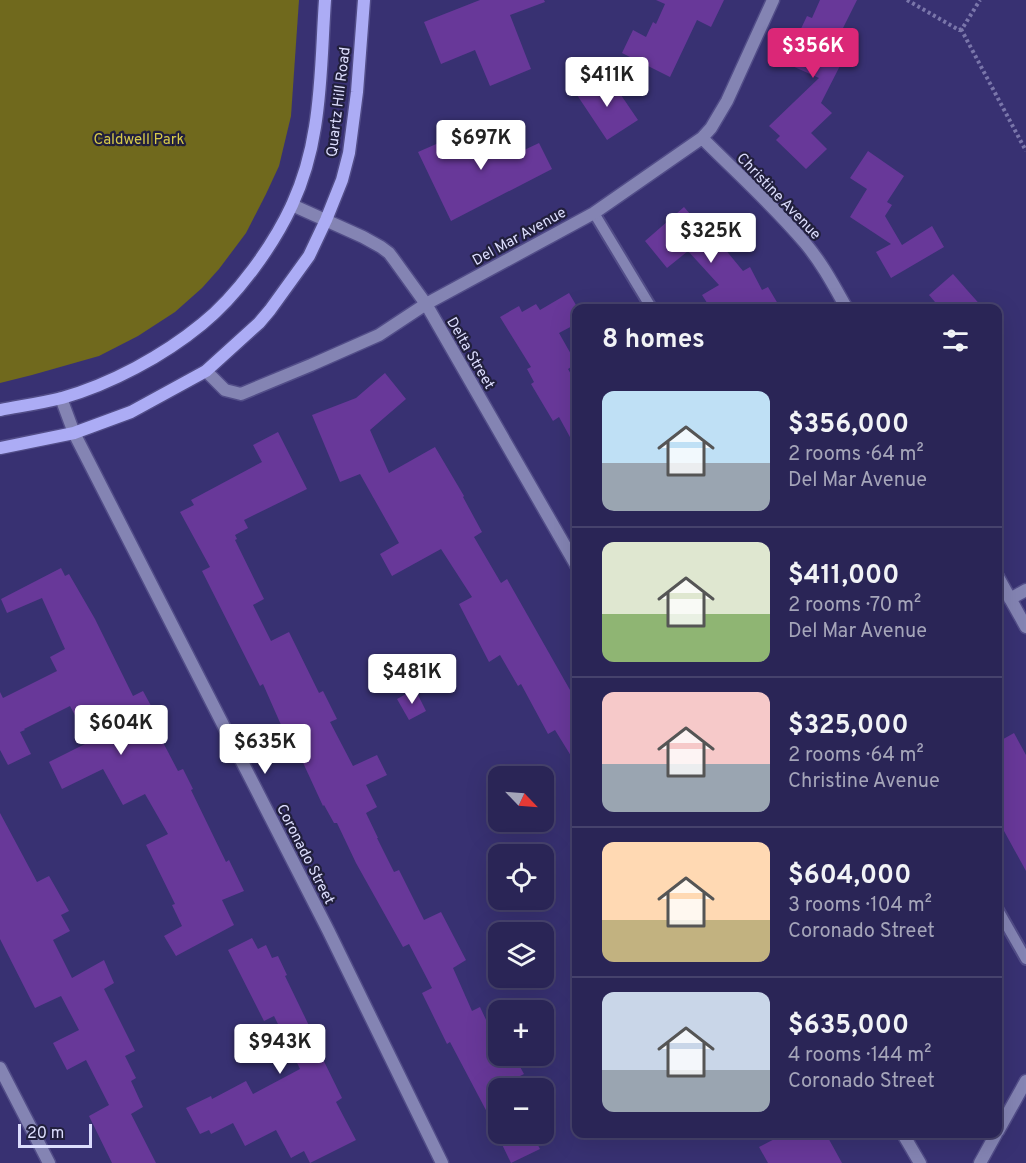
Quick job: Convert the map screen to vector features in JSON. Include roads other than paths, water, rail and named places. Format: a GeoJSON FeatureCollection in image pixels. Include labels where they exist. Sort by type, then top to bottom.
{"type":"FeatureCollection","features":[{"type":"Feature","properties":{"kind":"main road","name":"Quartz Hill Road"},"geometry":{"type":"LineString","coordinates":[[0,410],[61,398],[128,372],[201,324],[245,279],[273,239],[292,205],[307,161],[315,126],[325,0]]}},
{"type":"Feature","properties":{"kind":"main road","name":"Quartz Hill Road"},"geometry":{"type":"LineString","coordinates":[[0,448],[74,433],[131,412],[206,371],[259,323],[270,310],[309,256],[327,220],[342,180],[349,153],[357,92],[364,0]]}},
{"type":"Feature","properties":{"kind":"street","name":"Del Mar Avenue"},"geometry":{"type":"LineString","coordinates":[[206,371],[225,390],[241,394],[379,334],[426,304],[594,213],[702,138],[711,128],[727,101],[773,0]]}},
{"type":"Feature","properties":{"kind":"street","name":"Christine Avenue"},"geometry":{"type":"LineString","coordinates":[[702,138],[805,243],[824,269],[844,304]]}},
{"type":"Feature","properties":{"kind":"street","name":"Delta Street"},"geometry":{"type":"LineString","coordinates":[[292,205],[363,237],[388,253],[426,304],[572,559]]}},
{"type":"Feature","properties":{"kind":"street","name":"Coronado Street"},"geometry":{"type":"LineString","coordinates":[[61,398],[74,433],[328,930],[442,1163]]}},
{"type":"Feature","properties":{"kind":"street"},"geometry":{"type":"LineString","coordinates":[[1002,584],[1026,627]]}},
{"type":"Feature","properties":{"kind":"street"},"geometry":{"type":"LineString","coordinates":[[1010,599],[1026,590]]}},
{"type":"Feature","properties":{"kind":"street"},"geometry":{"type":"LineString","coordinates":[[0,1068],[49,1163]]}},
{"type":"Feature","properties":{"kind":"street"},"geometry":{"type":"LineString","coordinates":[[1002,1124],[1026,1081]]}},
{"type":"Feature","properties":{"kind":"street"},"geometry":{"type":"LineString","coordinates":[[905,1138],[920,1163]]}},
{"type":"Feature","properties":{"kind":"street"},"geometry":{"type":"LineString","coordinates":[[980,1163],[994,1138]]}},
{"type":"Feature","properties":{"kind":"lane"},"geometry":{"type":"LineString","coordinates":[[594,213],[649,304]]}},
{"type":"Feature","properties":{"kind":"lane"},"geometry":{"type":"LineString","coordinates":[[1002,917],[1026,959]]}},
{"type":"Feature","properties":{"kind":"park label","name":"Caldwell Park"},"geometry":{"type":"Point","coordinates":[139,139]}}]}
